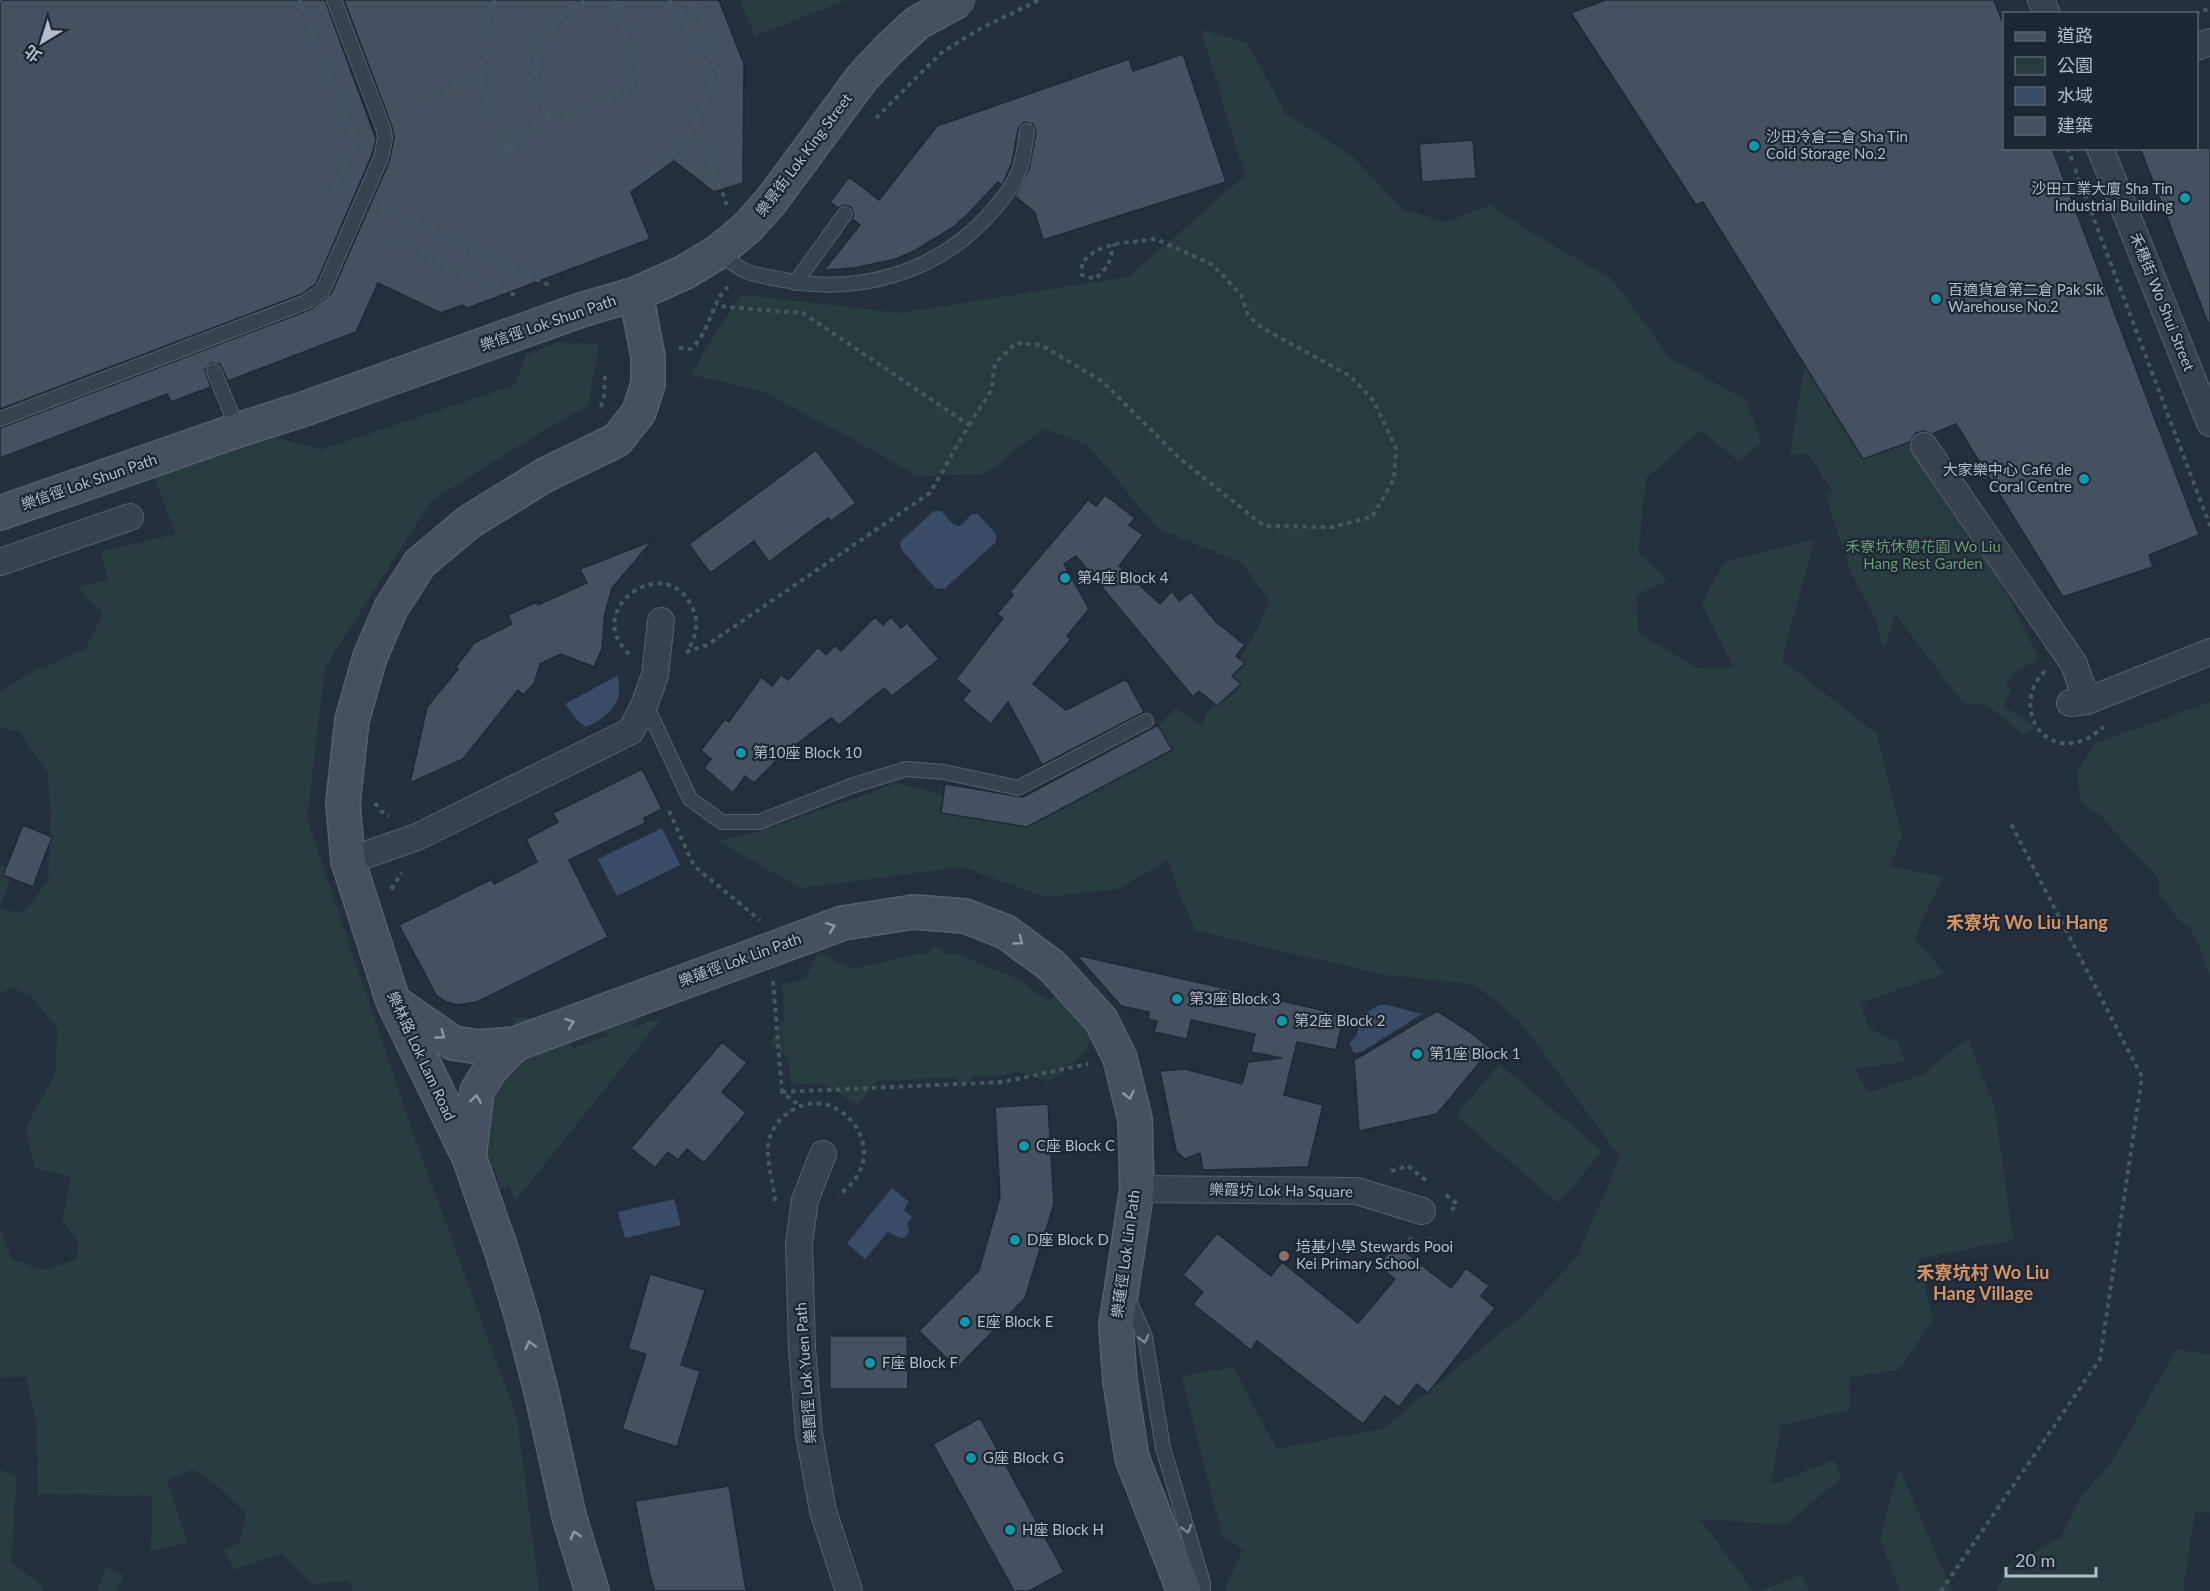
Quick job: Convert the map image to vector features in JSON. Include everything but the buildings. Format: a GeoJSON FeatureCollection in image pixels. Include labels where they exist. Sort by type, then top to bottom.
{"type":"FeatureCollection","features":[{"type":"Feature","properties":{"kind":"street","name":"樂景街 Lok King Street"},"geometry":{"type":"LineString","coordinates":[[636,294],[684,272],[718,252],[738,216],[771,201],[862,78],[888,50],[917,23],[959,0]]}},
{"type":"Feature","properties":{"kind":"street","name":"禾穗街 Wo Shui Street"},"geometry":{"type":"LineString","coordinates":[[2101,150],[2210,423]]}},
{"type":"Feature","properties":{"kind":"street","name":"樂信徑 Lok Shun Path"},"geometry":{"type":"LineString","coordinates":[[0,513],[581,310],[636,294],[648,357],[648,384],[639,412],[617,440],[545,475],[469,522],[420,563],[391,608],[370,657],[352,720],[343,803],[348,861]]}},
{"type":"Feature","properties":{"kind":"street"},"geometry":{"type":"LineString","coordinates":[[1924,446],[2074,664],[2078,702],[2210,652]]}},
{"type":"Feature","properties":{"kind":"street"},"geometry":{"type":"LineString","coordinates":[[0,562],[130,518]]}},
{"type":"Feature","properties":{"kind":"street"},"geometry":{"type":"LineString","coordinates":[[348,861],[417,837],[631,731],[645,703],[655,675],[661,621]]}},
{"type":"Feature","properties":{"kind":"street","name":"樂林路 Lok Lam Road"},"geometry":{"type":"LineString","coordinates":[[348,861],[393,1001],[469,1157],[522,1317],[569,1516],[592,1591]]}},
{"type":"Feature","properties":{"kind":"street","name":"樂蓮徑 Lok Lin Path"},"geometry":{"type":"LineString","coordinates":[[393,1001],[453,1043],[479,1047],[515,1044],[843,923],[914,912],[965,916],[1006,932],[1052,966],[1101,1020],[1120,1058],[1134,1119],[1137,1190],[1116,1325],[1120,1381],[1132,1458],[1184,1591]]}},
{"type":"Feature","properties":{"kind":"street","name":"樂蓮徑 Lok Lin Path"},"geometry":{"type":"LineString","coordinates":[[469,1157],[477,1090],[490,1070],[515,1044]]}},
{"type":"Feature","properties":{"kind":"street","name":"樂園徑 Lok Yuen Path"},"geometry":{"type":"LineString","coordinates":[[823,1154],[805,1200],[799,1244],[802,1348],[809,1434],[823,1511],[849,1591]]}},
{"type":"Feature","properties":{"kind":"street","name":"樂霞坊 Lok Ha Square"},"geometry":{"type":"LineString","coordinates":[[1137,1190],[1357,1191],[1422,1211]]}},
{"type":"Feature","properties":{"kind":"lane"},"geometry":{"type":"LineString","coordinates":[[0,419],[315,297],[323,290],[381,159],[385,139],[384,130],[334,0]]}},
{"type":"Feature","properties":{"kind":"lane"},"geometry":{"type":"LineString","coordinates":[[718,252],[747,272],[795,283],[820,285],[869,282],[901,273],[938,257],[978,227],[1008,192],[1019,172],[1025,152],[1027,131]]}},
{"type":"Feature","properties":{"kind":"lane"},"geometry":{"type":"LineString","coordinates":[[795,283],[845,214]]}},
{"type":"Feature","properties":{"kind":"lane"},"geometry":{"type":"LineString","coordinates":[[214,371],[238,430]]}},
{"type":"Feature","properties":{"kind":"lane"},"geometry":{"type":"LineString","coordinates":[[645,703],[690,799],[722,822],[759,822],[851,786],[906,770],[944,772],[1018,788],[1146,722]]}},
{"type":"Feature","properties":{"kind":"lane"},"geometry":{"type":"LineString","coordinates":[[1122,1286],[1145,1337],[1163,1448],[1203,1583],[1203,1591]]}},
{"type":"Feature","properties":{"kind":"path"},"geometry":{"type":"LineString","coordinates":[[300,0],[355,141],[334,187],[474,248],[560,290]]}},
{"type":"Feature","properties":{"kind":"path"},"geometry":{"type":"LineString","coordinates":[[495,0],[481,45],[480,78],[489,107],[511,148]]}},
{"type":"Feature","properties":{"kind":"path"},"geometry":{"type":"LineString","coordinates":[[549,118],[536,81],[535,60],[539,45],[560,18],[587,0]]}},
{"type":"Feature","properties":{"kind":"path"},"geometry":{"type":"LineString","coordinates":[[499,159],[549,118],[618,94],[628,88],[638,75],[638,67],[614,0]]}},
{"type":"Feature","properties":{"kind":"path"},"geometry":{"type":"LineString","coordinates":[[669,0],[685,21],[693,49],[712,69]]}},
{"type":"Feature","properties":{"kind":"path"},"geometry":{"type":"LineString","coordinates":[[650,173],[681,146],[697,124],[708,92],[712,69],[709,38],[693,0]]}},
{"type":"Feature","properties":{"kind":"path"},"geometry":{"type":"LineString","coordinates":[[875,119],[941,53],[976,31],[1039,0]]}},
{"type":"Feature","properties":{"kind":"path"},"geometry":{"type":"LineString","coordinates":[[427,97],[480,78]]}},
{"type":"Feature","properties":{"kind":"path"},"geometry":{"type":"LineString","coordinates":[[697,124],[738,216]]}},
{"type":"Feature","properties":{"kind":"path"},"geometry":{"type":"LineString","coordinates":[[2068,150],[2210,526]]}},
{"type":"Feature","properties":{"kind":"path"},"geometry":{"type":"LineString","coordinates":[[685,652],[707,645],[930,494],[991,391],[995,363],[1016,344],[1041,345],[1101,381],[1179,458],[1264,526],[1332,527],[1372,517],[1394,479],[1396,448],[1372,400],[1350,376],[1262,328],[1248,315],[1241,295],[1213,265],[1156,239],[1114,244],[1095,251],[1082,262],[1082,275],[1095,279],[1108,267],[1114,244]]}},
{"type":"Feature","properties":{"kind":"path"},"geometry":{"type":"LineString","coordinates":[[395,243],[517,296]]}},
{"type":"Feature","properties":{"kind":"path"},"geometry":{"type":"LineString","coordinates":[[677,348],[691,349],[700,341],[724,290],[747,272]]}},
{"type":"Feature","properties":{"kind":"path"},"geometry":{"type":"LineString","coordinates":[[716,306],[803,313],[969,425]]}},
{"type":"Feature","properties":{"kind":"path"},"geometry":{"type":"LineString","coordinates":[[599,411],[604,398],[605,375]]}},
{"type":"Feature","properties":{"kind":"path"},"geometry":{"type":"LineString","coordinates":[[1941,1591],[2100,1359],[2142,1077],[2010,822]]}},
{"type":"Feature","properties":{"kind":"path"},"geometry":{"type":"LineString","coordinates":[[694,866],[763,922]]}},
{"type":"Feature","properties":{"kind":"path"},"geometry":{"type":"LineString","coordinates":[[773,974],[782,1092],[800,1106]]}},
{"type":"Feature","properties":{"kind":"path"},"geometry":{"type":"LineString","coordinates":[[782,1092],[1004,1083],[1092,1063]]}},
{"type":"Feature","properties":{"kind":"green space"},"geometry":{"type":"Polygon","coordinates":[[[740,0],[846,0],[755,36],[740,0]]]}},
{"type":"Feature","properties":{"kind":"green space"},"geometry":{"type":"Polygon","coordinates":[[[1201,30],[1247,42],[1286,114],[1352,156],[1404,210],[1446,222],[1490,205],[1527,230],[1612,279],[1670,358],[1746,400],[1762,443],[1738,461],[1701,430],[1646,478],[1638,553],[1668,581],[1636,595],[1638,633],[1697,668],[1734,667],[1702,604],[1724,562],[1814,540],[1782,660],[1877,734],[1902,836],[1890,866],[1943,877],[1914,939],[1945,973],[1860,1003],[1869,1029],[1898,1042],[1906,1062],[1854,1068],[1868,1092],[1922,1075],[1968,1038],[1995,1109],[2013,1240],[1918,1259],[1933,1320],[1899,1370],[1849,1377],[1850,1410],[1781,1425],[1771,1485],[1834,1460],[1841,1478],[1786,1525],[1700,1519],[1753,1591],[1227,1591],[1225,1588],[1243,1550],[1222,1535],[1182,1376],[1234,1367],[1276,1449],[1382,1429],[1525,1313],[1577,1257],[1620,1157],[1520,1021],[1474,984],[1385,975],[1196,931],[1178,891],[1168,860],[1119,889],[1046,897],[962,867],[801,888],[717,841],[758,832],[897,783],[996,808],[1120,764],[1176,708],[1201,725],[1254,635],[1270,601],[1242,563],[1157,528],[1088,445],[1044,428],[985,474],[917,476],[851,438],[759,390],[691,375],[719,327],[742,295],[900,313],[1128,277],[1245,176],[1201,30]]]}},
{"type":"Feature","properties":{"kind":"green space"},"geometry":{"type":"Polygon","coordinates":[[[558,342],[599,345],[588,405],[431,501],[325,667],[307,818],[414,1136],[517,1418],[539,1591],[354,1591],[348,1581],[311,1584],[282,1553],[234,1570],[224,1550],[240,1543],[246,1513],[214,1483],[192,1469],[167,1481],[187,1542],[151,1551],[152,1496],[38,1494],[36,1421],[26,1376],[0,1378],[0,1228],[12,1260],[45,1270],[76,1260],[79,1243],[62,1220],[71,1177],[34,1168],[26,1127],[55,1074],[58,1029],[30,994],[10,988],[0,994],[0,909],[23,913],[48,881],[51,813],[48,774],[19,731],[0,728],[0,693],[26,675],[85,649],[103,613],[78,587],[108,580],[101,552],[176,534],[150,466],[244,428],[321,450],[515,385],[526,355],[558,342]]]}},
{"type":"Feature","properties":{"kind":"green space","name":"禾寮坑休憩花園 Wo Liu Hang Rest Garden"},"geometry":{"type":"Polygon","coordinates":[[[1805,365],[1863,459],[1928,436],[2039,659],[2011,674],[2005,686],[2012,687],[2004,706],[2035,727],[2024,735],[1986,704],[1964,704],[1895,614],[1885,648],[1880,640],[1878,625],[1851,573],[1826,496],[1833,492],[1809,455],[1790,454],[1805,365]]]}},
{"type":"Feature","properties":{"kind":"green space"},"geometry":{"type":"Polygon","coordinates":[[[2210,702],[2210,977],[2197,940],[2188,926],[2179,920],[2159,895],[2159,880],[2154,872],[2100,815],[2081,803],[2077,773],[2094,744],[2210,702]]]}},
{"type":"Feature","properties":{"kind":"green space"},"geometry":{"type":"Polygon","coordinates":[[[0,866],[16,869],[0,903],[0,866]]]}},
{"type":"Feature","properties":{"kind":"green space"},"geometry":{"type":"Polygon","coordinates":[[[935,946],[947,954],[956,954],[1018,979],[1049,1002],[1060,992],[1095,1036],[1080,1056],[1050,1082],[1019,1072],[1006,1075],[973,1076],[962,1091],[955,1077],[876,1081],[858,1105],[822,1083],[791,1085],[789,1059],[770,1043],[785,1017],[782,984],[806,979],[818,952],[851,969],[917,954],[927,954],[935,946]]]}},
{"type":"Feature","properties":{"kind":"green space"},"geometry":{"type":"Polygon","coordinates":[[[650,1004],[633,1027],[662,1018],[515,1201],[509,1185],[500,1190],[495,1171],[483,1151],[469,1073],[507,1078],[518,1069],[519,1054],[513,1017],[547,1019],[568,1038],[573,1048],[608,1036],[601,1025],[650,1004]]]}},
{"type":"Feature","properties":{"kind":"green space"},"geometry":{"type":"Polygon","coordinates":[[[1499,1064],[1602,1151],[1559,1203],[1456,1116],[1499,1064]]]}},
{"type":"Feature","properties":{"kind":"green space"},"geometry":{"type":"Polygon","coordinates":[[[2177,1349],[2210,1355],[2210,1513],[2195,1512],[2183,1591],[1997,1591],[2008,1566],[2060,1538],[2080,1498],[2113,1460],[2177,1349]]]}},
{"type":"Feature","properties":{"kind":"green space"},"geometry":{"type":"Polygon","coordinates":[[[1899,1468],[1952,1591],[1900,1591],[1880,1539],[1899,1468]]]}},
{"type":"Feature","properties":{"kind":"green space"},"geometry":{"type":"Polygon","coordinates":[[[0,1469],[17,1477],[11,1561],[40,1585],[43,1591],[0,1591],[0,1469]]]}},
{"type":"Feature","properties":{"kind":"green space"},"geometry":{"type":"Polygon","coordinates":[[[106,1567],[124,1575],[117,1591],[97,1591],[106,1567]]]}},
{"type":"Feature","properties":{"kind":"green space"},"geometry":{"type":"Polygon","coordinates":[[[1801,1575],[1809,1591],[1759,1591],[1801,1575]]]}},
{"type":"Feature","properties":{"kind":"water"},"geometry":{"type":"Polygon","coordinates":[[[934,511],[941,511],[954,525],[960,526],[972,514],[978,514],[996,534],[996,542],[944,589],[935,588],[901,549],[900,542],[934,511]]]}},
{"type":"Feature","properties":{"kind":"water"},"geometry":{"type":"Polygon","coordinates":[[[617,676],[619,693],[613,708],[601,719],[586,727],[577,720],[565,704],[617,676]]]}},
{"type":"Feature","properties":{"kind":"water"},"geometry":{"type":"Polygon","coordinates":[[[662,828],[680,865],[617,896],[598,859],[662,828]]]}},
{"type":"Feature","properties":{"kind":"water"},"geometry":{"type":"Polygon","coordinates":[[[1379,1005],[1422,1014],[1363,1051],[1353,1052],[1350,1043],[1357,1034],[1361,1016],[1379,1005]]]}},
{"type":"Feature","properties":{"kind":"water"},"geometry":{"type":"Polygon","coordinates":[[[892,1188],[909,1202],[904,1210],[912,1217],[907,1223],[909,1230],[907,1236],[901,1238],[888,1232],[865,1259],[847,1243],[892,1188]]]}},
{"type":"Feature","properties":{"kind":"water"},"geometry":{"type":"Polygon","coordinates":[[[674,1199],[681,1225],[625,1238],[618,1212],[674,1199]]]}},
{"type":"Feature","properties":{"kind":"place","name":"沙田冷倉二倉 Sha Tin Cold Storage No.2"},"geometry":{"type":"Point","coordinates":[1754,146]}},
{"type":"Feature","properties":{"kind":"place","name":"沙田工業大廈 Sha Tin Industrial Building"},"geometry":{"type":"Point","coordinates":[2185,198]}},
{"type":"Feature","properties":{"kind":"place","name":"百適貨倉第二倉 Pak Sik Warehouse No.2"},"geometry":{"type":"Point","coordinates":[1936,299]}},
{"type":"Feature","properties":{"kind":"place","name":"大家樂中心 Café de Coral Centre"},"geometry":{"type":"Point","coordinates":[2084,479]}},
{"type":"Feature","properties":{"kind":"place","name":"第4座 Block 4"},"geometry":{"type":"Point","coordinates":[1065,578]}},
{"type":"Feature","properties":{"kind":"place","name":"第10座 Block 10"},"geometry":{"type":"Point","coordinates":[741,753]}},
{"type":"Feature","properties":{"kind":"place","name":"第3座 Block 3"},"geometry":{"type":"Point","coordinates":[1177,999]}},
{"type":"Feature","properties":{"kind":"place","name":"第2座 Block 2"},"geometry":{"type":"Point","coordinates":[1282,1021]}},
{"type":"Feature","properties":{"kind":"place","name":"第1座 Block 1"},"geometry":{"type":"Point","coordinates":[1417,1054]}},
{"type":"Feature","properties":{"kind":"place","name":"C座 Block C"},"geometry":{"type":"Point","coordinates":[1024,1146]}},
{"type":"Feature","properties":{"kind":"place","name":"D座 Block D"},"geometry":{"type":"Point","coordinates":[1015,1240]}},
{"type":"Feature","properties":{"kind":"place","name":"培基小學 Stewards Pooi Kei Primary School"},"geometry":{"type":"Point","coordinates":[1284,1256]}},
{"type":"Feature","properties":{"kind":"place","name":"E座 Block E"},"geometry":{"type":"Point","coordinates":[965,1322]}},
{"type":"Feature","properties":{"kind":"place","name":"F座 Block F"},"geometry":{"type":"Point","coordinates":[870,1363]}},
{"type":"Feature","properties":{"kind":"place","name":"G座 Block G"},"geometry":{"type":"Point","coordinates":[971,1458]}},
{"type":"Feature","properties":{"kind":"place","name":"H座 Block H"},"geometry":{"type":"Point","coordinates":[1010,1530]}},
{"type":"Feature","properties":{"kind":"district","name":"禾寮坑 Wo Liu Hang"},"geometry":{"type":"Point","coordinates":[2027,923]}},
{"type":"Feature","properties":{"kind":"district","name":"禾寮坑村 Wo Liu Hang Village"},"geometry":{"type":"Point","coordinates":[1983,1283]}}]}
